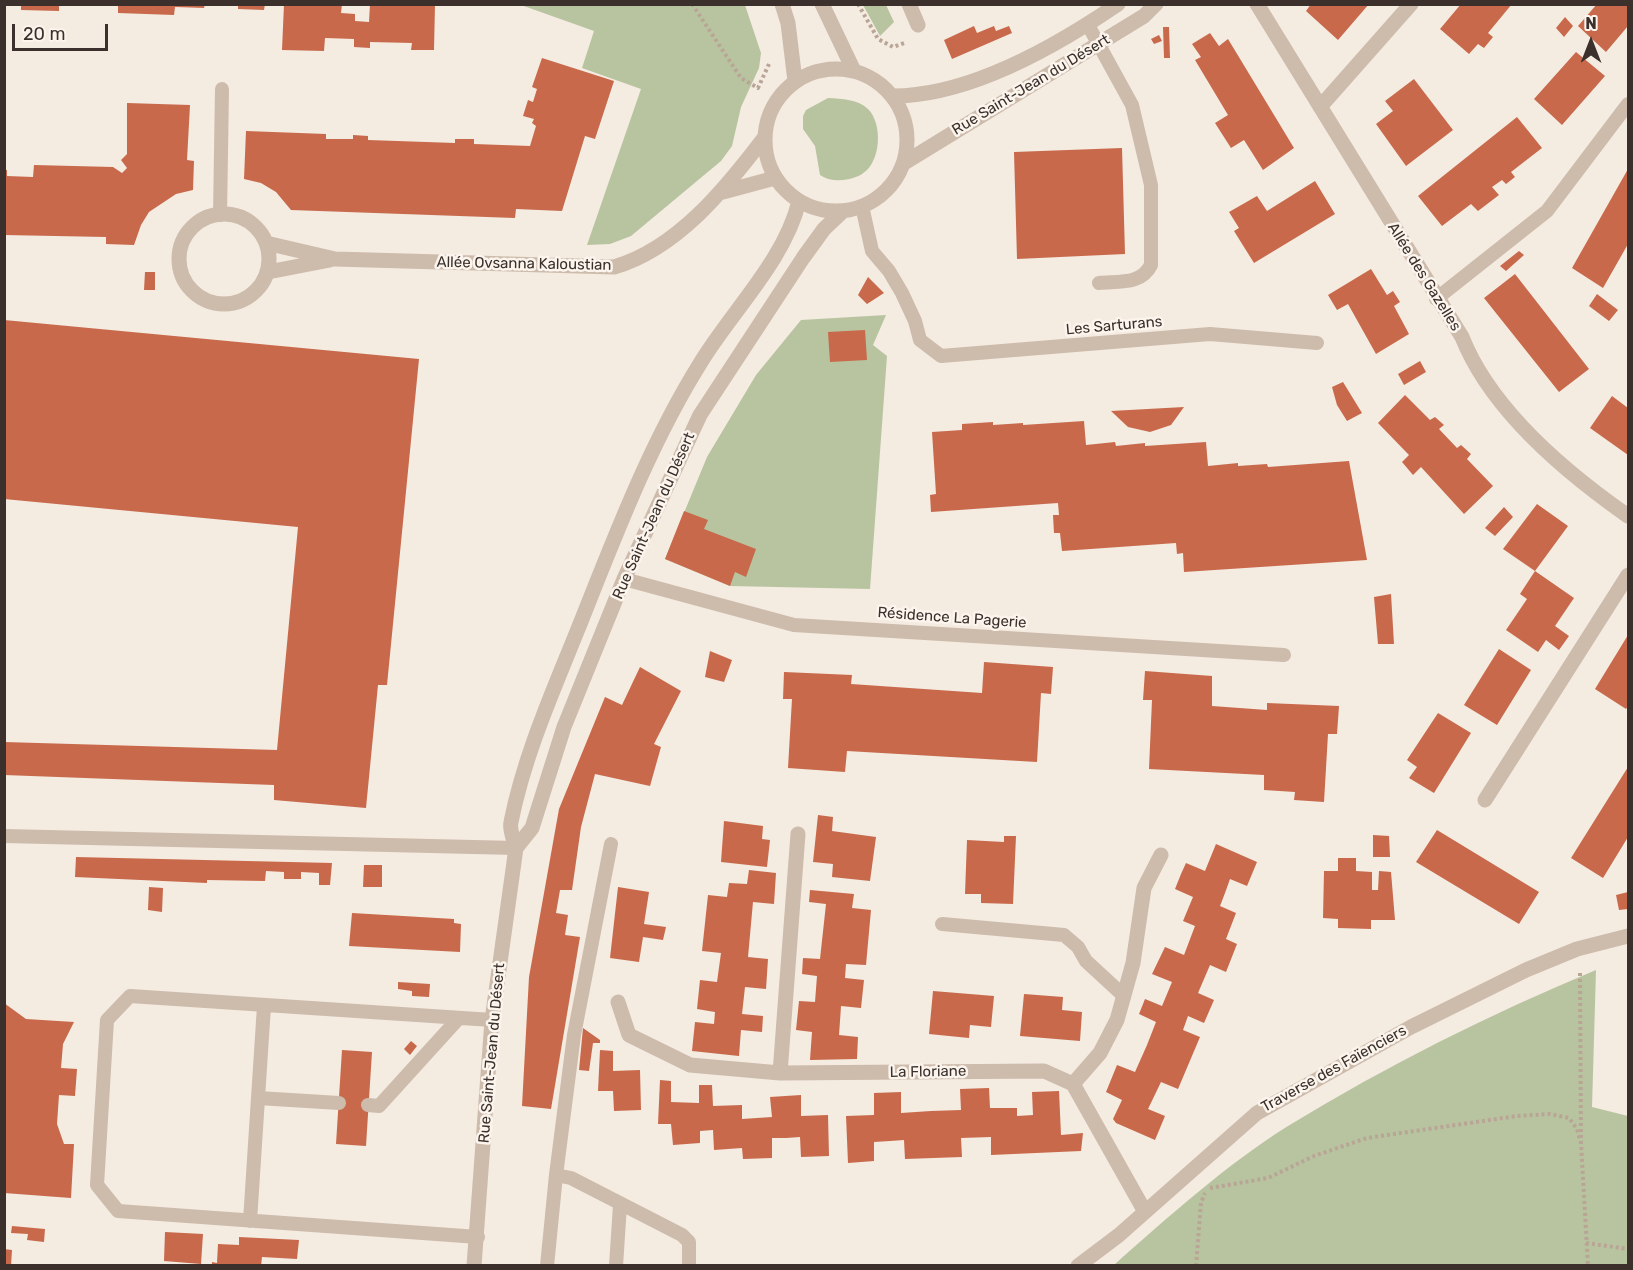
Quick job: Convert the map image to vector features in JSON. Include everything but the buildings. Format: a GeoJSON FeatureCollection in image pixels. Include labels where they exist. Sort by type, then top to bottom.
{"type":"FeatureCollection","features":[{"type":"Feature","properties":{"kind":"street"},"geometry":{"type":"LineString","coordinates":[[782,4],[788,23],[795,81]]}},
{"type":"Feature","properties":{"kind":"street"},"geometry":{"type":"LineString","coordinates":[[822,4],[854,70]]}},
{"type":"Feature","properties":{"kind":"street"},"geometry":{"type":"LineString","coordinates":[[909,4],[918,25]]}},
{"type":"Feature","properties":{"kind":"street","name":"Rue Saint-Jean du Désert"},"geometry":{"type":"LineString","coordinates":[[893,96],[915,96],[960,87],[981,79],[1088,25],[1118,4]]}},
{"type":"Feature","properties":{"kind":"street","name":"Rue Saint-Jean du Désert"},"geometry":{"type":"LineString","coordinates":[[904,164],[1144,16],[1156,4]]}},
{"type":"Feature","properties":{"kind":"street","name":"Allée des Gazelles"},"geometry":{"type":"LineString","coordinates":[[1257,4],[1436,299],[1462,337],[1471,361],[1503,405],[1581,482],[1629,516]]}},
{"type":"Feature","properties":{"kind":"street"},"geometry":{"type":"LineString","coordinates":[[1320,106],[1411,4]]}},
{"type":"Feature","properties":{"kind":"street"},"geometry":{"type":"LineString","coordinates":[[834,68],[854,70],[876,80],[893,96],[904,116],[908,140],[904,164],[894,181],[880,196],[862,207],[843,211],[821,210],[799,201],[776,178],[767,159],[764,138],[768,116],[779,96],[795,81],[813,72],[834,68]]}},
{"type":"Feature","properties":{"kind":"street","name":"Allée Ovsanna Kaloustian"},"geometry":{"type":"LineString","coordinates":[[266,243],[335,259],[614,267],[635,261],[654,250],[723,192],[764,138]]}},
{"type":"Feature","properties":{"kind":"street","name":"Allée Ovsanna Kaloustian"},"geometry":{"type":"LineString","coordinates":[[723,192],[776,178]]}},
{"type":"Feature","properties":{"kind":"street","name":"Rue Saint-Jean du Désert"},"geometry":{"type":"LineString","coordinates":[[476,1263],[492,1020],[516,848],[510,825],[538,729],[607,556],[669,417],[701,362],[782,245],[794,222],[799,201]]}},
{"type":"Feature","properties":{"kind":"street","name":"Rue Saint-Jean du Désert"},"geometry":{"type":"LineString","coordinates":[[516,848],[532,828],[564,727],[624,579],[673,470],[716,388],[817,239],[843,211]]}},
{"type":"Feature","properties":{"kind":"street"},"geometry":{"type":"LineString","coordinates":[[220,214],[230,214],[246,219],[258,229],[266,243],[269,252],[268,272],[261,286],[249,297],[235,304],[218,305],[203,300],[190,290],[182,277],[178,261],[180,246],[188,231],[199,220],[220,214]]}},
{"type":"Feature","properties":{"kind":"street","name":"Allée Ovsanna Kaloustian"},"geometry":{"type":"LineString","coordinates":[[268,272],[335,259]]}},
{"type":"Feature","properties":{"kind":"street"},"geometry":{"type":"LineString","coordinates":[[1485,800],[1629,575]]}},
{"type":"Feature","properties":{"kind":"street"},"geometry":{"type":"LineString","coordinates":[[780,1073],[798,834]]}},
{"type":"Feature","properties":{"kind":"street"},"geometry":{"type":"LineString","coordinates":[[1144,1210],[1073,1084],[1100,1053],[1117,1020],[1133,963],[1144,888],[1161,855]]}},
{"type":"Feature","properties":{"kind":"street","name":"Traverse des Faïenciers"},"geometry":{"type":"LineString","coordinates":[[1078,1266],[1119,1234],[1257,1113],[1411,1027],[1526,970],[1577,949],[1629,936]]}},
{"type":"Feature","properties":{"kind":"street","name":"La Floriane"},"geometry":{"type":"LineString","coordinates":[[618,1002],[629,1035],[690,1065],[780,1073],[1044,1071],[1073,1084]]}},
{"type":"Feature","properties":{"kind":"lane"},"geometry":{"type":"LineString","coordinates":[[1088,25],[1132,105],[1151,185],[1151,264],[1146,275],[1135,280],[1098,283]]}},
{"type":"Feature","properties":{"kind":"lane"},"geometry":{"type":"LineString","coordinates":[[220,214],[222,89]]}},
{"type":"Feature","properties":{"kind":"lane"},"geometry":{"type":"LineString","coordinates":[[1436,299],[1547,211],[1629,104]]}},
{"type":"Feature","properties":{"kind":"lane","name":"Les Sarturans"},"geometry":{"type":"LineString","coordinates":[[862,207],[872,250],[889,271],[902,293],[915,321],[920,340],[934,353],[955,356],[1210,334],[1317,343]]}},
{"type":"Feature","properties":{"kind":"lane","name":"Résidence La Pagerie"},"geometry":{"type":"LineString","coordinates":[[624,579],[794,625],[1284,655]]}},
{"type":"Feature","properties":{"kind":"lane"},"geometry":{"type":"LineString","coordinates":[[4,836],[516,848]]}},
{"type":"Feature","properties":{"kind":"lane"},"geometry":{"type":"LineString","coordinates":[[547,1266],[574,1035],[611,844]]}},
{"type":"Feature","properties":{"kind":"lane"},"geometry":{"type":"LineString","coordinates":[[942,924],[1064,935],[1078,947],[1086,961],[1124,996]]}},
{"type":"Feature","properties":{"kind":"lane"},"geometry":{"type":"LineString","coordinates":[[478,1237],[118,1211],[97,1185],[102,1089],[107,1020],[130,996],[492,1020]]}},
{"type":"Feature","properties":{"kind":"lane"},"geometry":{"type":"LineString","coordinates":[[250,1221],[264,1006]]}},
{"type":"Feature","properties":{"kind":"lane"},"geometry":{"type":"LineString","coordinates":[[368,1105],[379,1106],[458,1019]]}},
{"type":"Feature","properties":{"kind":"lane"},"geometry":{"type":"LineString","coordinates":[[258,1098],[339,1103]]}},
{"type":"Feature","properties":{"kind":"lane"},"geometry":{"type":"LineString","coordinates":[[556,1175],[571,1178],[682,1235],[689,1242],[689,1266]]}},
{"type":"Feature","properties":{"kind":"lane"},"geometry":{"type":"LineString","coordinates":[[616,1266],[620,1205]]}},
{"type":"Feature","properties":{"kind":"path"},"geometry":{"type":"LineString","coordinates":[[692,4],[741,78],[758,88]]}},
{"type":"Feature","properties":{"kind":"path"},"geometry":{"type":"LineString","coordinates":[[858,4],[878,39]]}},
{"type":"Feature","properties":{"kind":"path"},"geometry":{"type":"LineString","coordinates":[[1577,949],[1582,986],[1581,1143],[1588,1266]]}},
{"type":"Feature","properties":{"kind":"path"},"geometry":{"type":"LineString","coordinates":[[1196,1266],[1201,1203],[1208,1189],[1269,1178],[1314,1156],[1367,1138],[1471,1121],[1550,1114],[1569,1118],[1577,1129],[1581,1143]]}},
{"type":"Feature","properties":{"kind":"path"},"geometry":{"type":"LineString","coordinates":[[1586,1243],[1629,1249]]}},
{"type":"Feature","properties":{"kind":"green space"},"geometry":{"type":"Polygon","coordinates":[[[521,5],[745,5],[761,53],[759,68],[741,107],[732,146],[721,161],[631,236],[610,244],[587,245],[641,89],[582,68],[594,31],[521,5]]]}},
{"type":"Feature","properties":{"kind":"green space"},"geometry":{"type":"Polygon","coordinates":[[[863,5],[886,5],[894,22],[880,36],[863,5]]]}},
{"type":"Feature","properties":{"kind":"green space"},"geometry":{"type":"Polygon","coordinates":[[[828,98],[860,103],[868,109],[876,122],[878,140],[875,157],[867,170],[857,177],[831,180],[820,175],[815,146],[803,129],[803,116],[806,110],[828,98]]]}},
{"type":"Feature","properties":{"kind":"green space"},"geometry":{"type":"Polygon","coordinates":[[[886,315],[873,345],[887,356],[870,589],[730,586],[665,559],[707,457],[756,375],[801,320],[886,315]]]}},
{"type":"Feature","properties":{"kind":"green space"},"geometry":{"type":"Polygon","coordinates":[[[1596,970],[1592,1107],[1628,1116],[1628,1265],[1114,1265],[1220,1174],[1288,1126],[1363,1082],[1439,1042],[1596,970]]]}}]}
